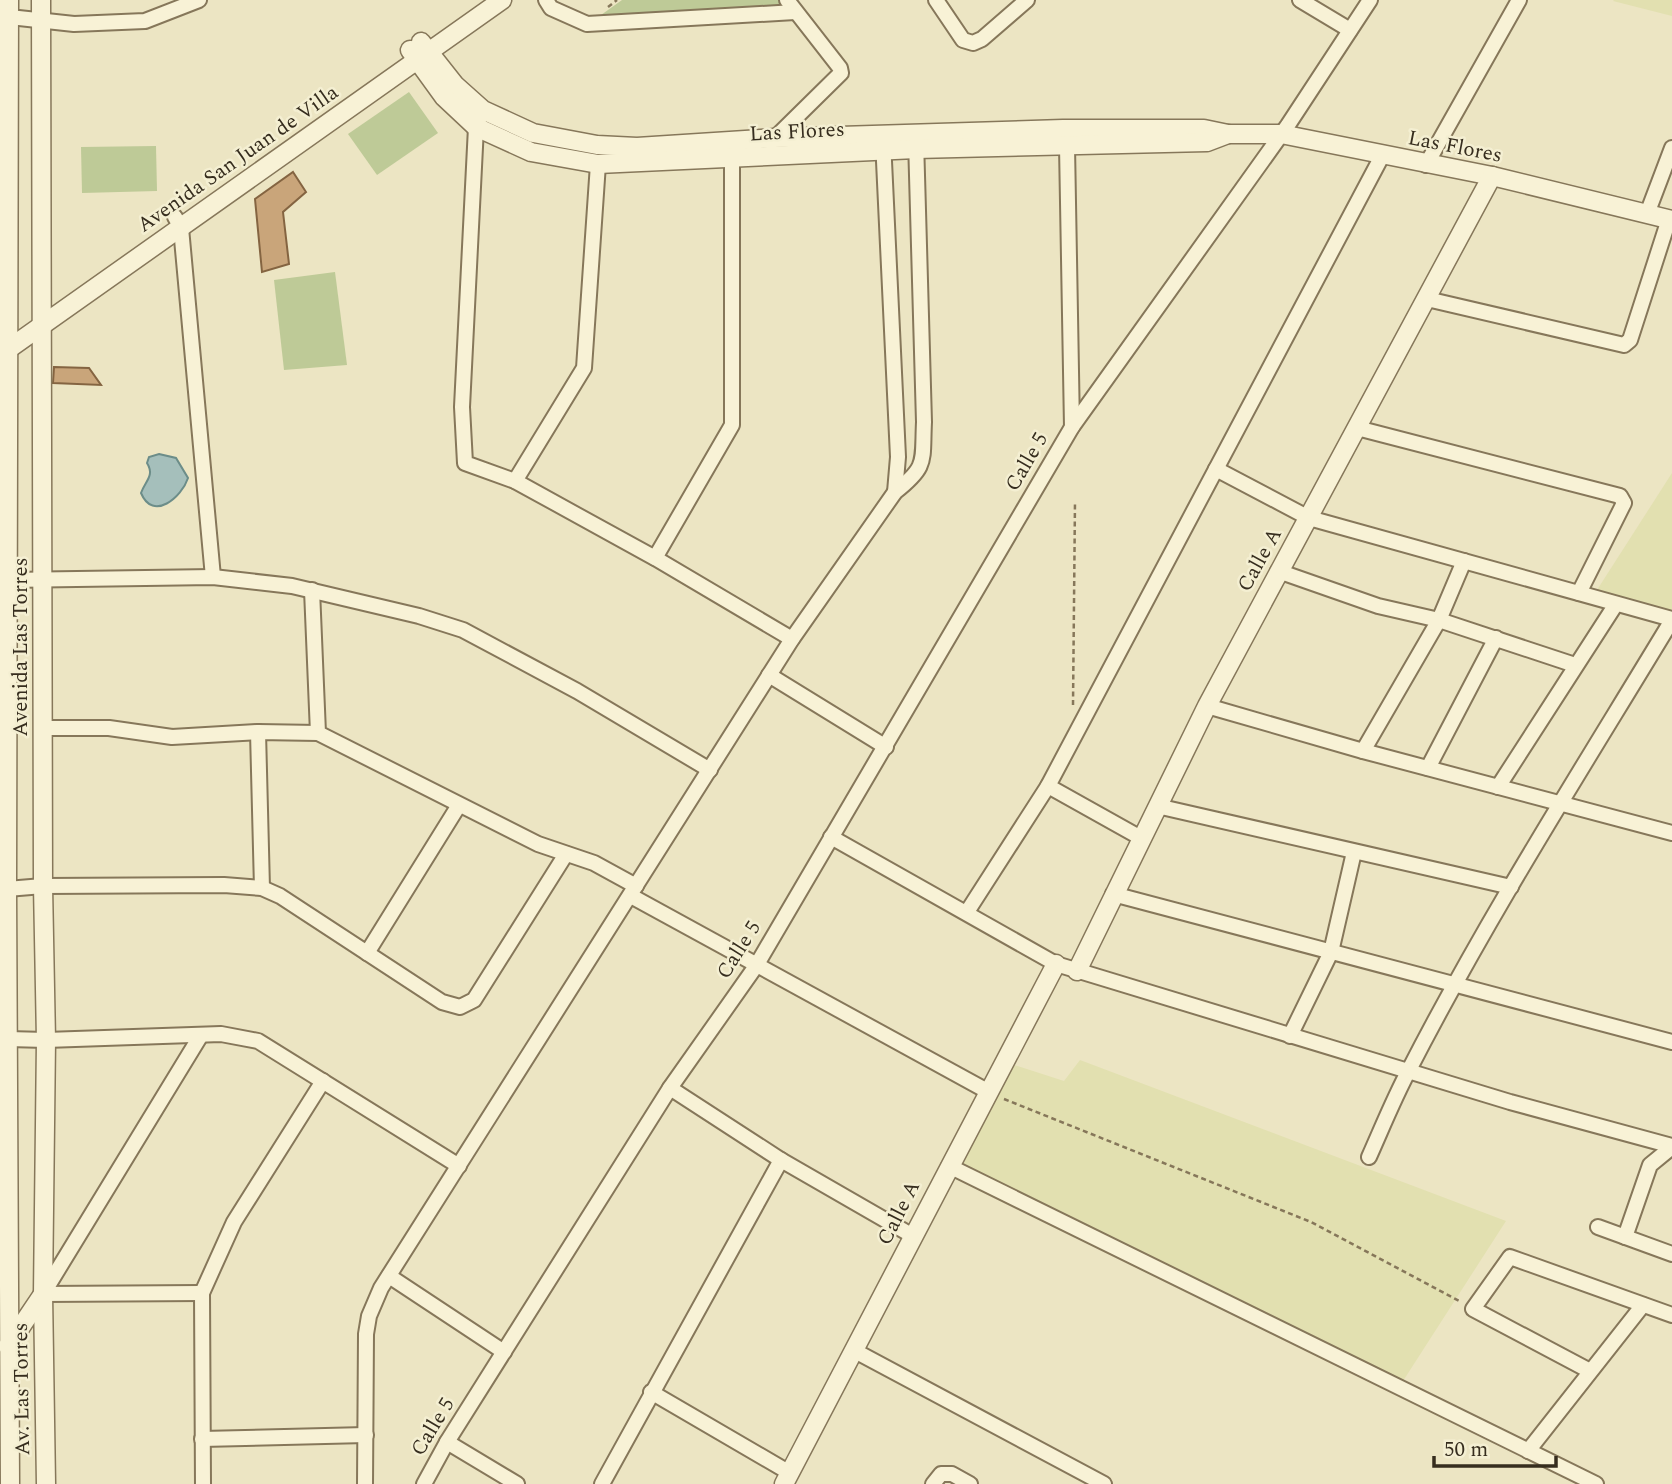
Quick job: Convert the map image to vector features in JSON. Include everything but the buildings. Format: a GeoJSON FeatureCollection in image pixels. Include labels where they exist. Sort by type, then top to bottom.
{"type":"FeatureCollection","features":[{"type":"Feature","properties":{"kind":"street","name":"Avenida Las Torres"},"geometry":{"type":"LineString","coordinates":[[41,0],[43,886],[46,1040],[43,1294]]}},
{"type":"Feature","properties":{"kind":"street"},"geometry":{"type":"LineString","coordinates":[[6,10],[41,20],[74,24],[145,21],[200,0]]}},
{"type":"Feature","properties":{"kind":"street","name":"Avenida San Juan de Villa"},"geometry":{"type":"LineString","coordinates":[[4,345],[419,51],[482,0]]}},
{"type":"Feature","properties":{"kind":"street","name":"Avenida San Juan de Villa"},"geometry":{"type":"LineString","coordinates":[[419,51],[502,0]]}},
{"type":"Feature","properties":{"kind":"street"},"geometry":{"type":"LineString","coordinates":[[546,0],[551,8],[587,24],[791,6],[840,68],[841,73],[775,138]]}},
{"type":"Feature","properties":{"kind":"street"},"geometry":{"type":"LineString","coordinates":[[936,0],[963,40],[973,43],[982,39],[1027,0]]}},
{"type":"Feature","properties":{"kind":"street"},"geometry":{"type":"LineString","coordinates":[[1300,0],[1350,30]]}},
{"type":"Feature","properties":{"kind":"street","name":"Calle 5"},"geometry":{"type":"LineString","coordinates":[[424,1484],[447,1442],[670,1088],[756,966],[1072,427],[1281,134],[1370,0]]}},
{"type":"Feature","properties":{"kind":"street"},"geometry":{"type":"LineString","coordinates":[[1426,165],[1519,0]]}},
{"type":"Feature","properties":{"kind":"street","name":"Avenida Las Torres"},"geometry":{"type":"LineString","coordinates":[[4,1149],[8,1039],[4,890],[9,580],[4,345],[6,10]]}},
{"type":"Feature","properties":{"kind":"street","name":"Las Flores"},"geometry":{"type":"LineString","coordinates":[[419,51],[444,97],[531,152],[598,164],[732,150],[1128,128],[1204,129],[1228,134],[1281,134],[1492,176],[1670,220]]}},
{"type":"Feature","properties":{"kind":"street"},"geometry":{"type":"LineString","coordinates":[[479,118],[462,407],[465,463],[515,481],[655,558],[792,639]]}},
{"type":"Feature","properties":{"kind":"street","name":"Las Flores"},"geometry":{"type":"LineString","coordinates":[[479,118],[533,133],[597,145],[732,150],[775,138],[883,143]]}},
{"type":"Feature","properties":{"kind":"street","name":"Las Flores"},"geometry":{"type":"LineString","coordinates":[[916,141],[1067,146],[1207,142],[1228,134]]}},
{"type":"Feature","properties":{"kind":"street"},"geometry":{"type":"LineString","coordinates":[[365,1484],[366,1334],[374,1302],[792,639],[895,492],[916,475],[923,456],[924,422],[916,141]]}},
{"type":"Feature","properties":{"kind":"street"},"geometry":{"type":"LineString","coordinates":[[883,143],[898,457],[895,492]]}},
{"type":"Feature","properties":{"kind":"street"},"geometry":{"type":"LineString","coordinates":[[1067,146],[1072,427]]}},
{"type":"Feature","properties":{"kind":"street"},"geometry":{"type":"LineString","coordinates":[[1647,214],[1672,148]]}},
{"type":"Feature","properties":{"kind":"street"},"geometry":{"type":"LineString","coordinates":[[655,558],[732,425],[732,150]]}},
{"type":"Feature","properties":{"kind":"street"},"geometry":{"type":"LineString","coordinates":[[967,912],[1048,786],[1382,156]]}},
{"type":"Feature","properties":{"kind":"street"},"geometry":{"type":"LineString","coordinates":[[515,481],[584,368],[598,164]]}},
{"type":"Feature","properties":{"kind":"street","name":"Calle A"},"geometry":{"type":"LineString","coordinates":[[1077,971],[1207,706],[1492,176]]}},
{"type":"Feature","properties":{"kind":"street"},"geometry":{"type":"LineString","coordinates":[[1427,299],[1624,345],[1630,340],[1670,220]]}},
{"type":"Feature","properties":{"kind":"street"},"geometry":{"type":"LineString","coordinates":[[178,223],[213,577]]}},
{"type":"Feature","properties":{"kind":"street"},"geometry":{"type":"LineString","coordinates":[[1357,428],[1620,496],[1624,503],[1579,593]]}},
{"type":"Feature","properties":{"kind":"street"},"geometry":{"type":"LineString","coordinates":[[1216,469],[1309,518],[1672,620],[1511,887],[1455,986],[1408,1071],[1369,1157]]}},
{"type":"Feature","properties":{"kind":"street"},"geometry":{"type":"LineString","coordinates":[[1363,751],[1439,620],[1465,561]]}},
{"type":"Feature","properties":{"kind":"street"},"geometry":{"type":"LineString","coordinates":[[1278,571],[1378,606],[1439,620],[1575,664]]}},
{"type":"Feature","properties":{"kind":"street"},"geometry":{"type":"LineString","coordinates":[[9,580],[213,577],[269,582],[312,590],[419,616],[463,630],[577,691],[710,770]]}},
{"type":"Feature","properties":{"kind":"street"},"geometry":{"type":"LineString","coordinates":[[312,590],[318,733]]}},
{"type":"Feature","properties":{"kind":"street"},"geometry":{"type":"LineString","coordinates":[[1498,787],[1616,604]]}},
{"type":"Feature","properties":{"kind":"street"},"geometry":{"type":"LineString","coordinates":[[1428,768],[1496,638]]}},
{"type":"Feature","properties":{"kind":"street"},"geometry":{"type":"LineString","coordinates":[[769,675],[886,747]]}},
{"type":"Feature","properties":{"kind":"street"},"geometry":{"type":"LineString","coordinates":[[1207,706],[1363,751],[1672,833]]}},
{"type":"Feature","properties":{"kind":"street"},"geometry":{"type":"LineString","coordinates":[[43,728],[100,727],[172,737],[258,732],[318,733],[538,844],[594,863],[634,891],[756,966],[989,1092]]}},
{"type":"Feature","properties":{"kind":"street"},"geometry":{"type":"LineString","coordinates":[[258,732],[262,888]]}},
{"type":"Feature","properties":{"kind":"street"},"geometry":{"type":"LineString","coordinates":[[1048,786],[1141,838]]}},
{"type":"Feature","properties":{"kind":"street"},"geometry":{"type":"LineString","coordinates":[[367,953],[459,805]]}},
{"type":"Feature","properties":{"kind":"street"},"geometry":{"type":"LineString","coordinates":[[1157,806],[1511,887]]}},
{"type":"Feature","properties":{"kind":"street"},"geometry":{"type":"LineString","coordinates":[[831,837],[1056,964],[1510,1102],[1672,1146]]}},
{"type":"Feature","properties":{"kind":"street"},"geometry":{"type":"LineString","coordinates":[[1290,1036],[1331,953],[1354,852]]}},
{"type":"Feature","properties":{"kind":"street"},"geometry":{"type":"LineString","coordinates":[[4,890],[43,886],[224,885],[262,888],[280,896],[442,1002],[455,1007],[470,1004],[474,1000],[566,854]]}},
{"type":"Feature","properties":{"kind":"street"},"geometry":{"type":"LineString","coordinates":[[1113,894],[1672,1042]]}},
{"type":"Feature","properties":{"kind":"street","name":"Calle A"},"geometry":{"type":"LineString","coordinates":[[787,1478],[1056,964]]}},
{"type":"Feature","properties":{"kind":"street"},"geometry":{"type":"LineString","coordinates":[[0,1367],[8,1347],[201,1035]]}},
{"type":"Feature","properties":{"kind":"street"},"geometry":{"type":"LineString","coordinates":[[8,1039],[234,1035],[258,1041],[459,1166]]}},
{"type":"Feature","properties":{"kind":"street"},"geometry":{"type":"LineString","coordinates":[[203,1484],[202,1293],[234,1222],[323,1081]]}},
{"type":"Feature","properties":{"kind":"street"},"geometry":{"type":"LineString","coordinates":[[670,1088],[781,1160],[913,1236]]}},
{"type":"Feature","properties":{"kind":"street"},"geometry":{"type":"LineString","coordinates":[[1625,1237],[1650,1165],[1672,1146]]}},
{"type":"Feature","properties":{"kind":"street","name":"Av. Las Torres"},"geometry":{"type":"LineString","coordinates":[[4,1149],[10,1484]]}},
{"type":"Feature","properties":{"kind":"street"},"geometry":{"type":"LineString","coordinates":[[602,1484],[781,1160]]}},
{"type":"Feature","properties":{"kind":"street"},"geometry":{"type":"LineString","coordinates":[[948,1166],[1596,1484]]}},
{"type":"Feature","properties":{"kind":"street"},"geometry":{"type":"LineString","coordinates":[[1598,1227],[1672,1254]]}},
{"type":"Feature","properties":{"kind":"street"},"geometry":{"type":"LineString","coordinates":[[1590,1371],[1473,1309],[1510,1257],[1672,1315]]}},
{"type":"Feature","properties":{"kind":"street"},"geometry":{"type":"LineString","coordinates":[[389,1276],[504,1352]]}},
{"type":"Feature","properties":{"kind":"street"},"geometry":{"type":"LineString","coordinates":[[43,1294],[202,1293]]}},
{"type":"Feature","properties":{"kind":"street","name":"Av. Las Torres"},"geometry":{"type":"LineString","coordinates":[[43,1294],[46,1484]]}},
{"type":"Feature","properties":{"kind":"street"},"geometry":{"type":"LineString","coordinates":[[1528,1451],[1643,1305]]}},
{"type":"Feature","properties":{"kind":"street"},"geometry":{"type":"LineString","coordinates":[[855,1351],[1104,1484]]}},
{"type":"Feature","properties":{"kind":"street"},"geometry":{"type":"LineString","coordinates":[[651,1392],[787,1478]]}},
{"type":"Feature","properties":{"kind":"street"},"geometry":{"type":"LineString","coordinates":[[202,1439],[366,1435]]}},
{"type":"Feature","properties":{"kind":"street"},"geometry":{"type":"LineString","coordinates":[[447,1442],[517,1484]]}},
{"type":"Feature","properties":{"kind":"street"},"geometry":{"type":"LineString","coordinates":[[933,1484],[942,1474],[952,1474],[970,1484]]}},
{"type":"Feature","properties":{"kind":"path"},"geometry":{"type":"LineString","coordinates":[[1073,740],[1075,501]]}},
{"type":"Feature","properties":{"kind":"path"},"geometry":{"type":"LineString","coordinates":[[989,1092],[1311,1222],[1473,1309]]}},
{"type":"Feature","properties":{"kind":"shaded area"},"geometry":{"type":"Polygon","coordinates":[[[1614,0],[1672,0],[1672,16],[1613,1],[1614,0]]]}},
{"type":"Feature","properties":{"kind":"shaded area"},"geometry":{"type":"Polygon","coordinates":[[[1672,473],[1672,612],[1597,590],[1672,473]]]}},
{"type":"Feature","properties":{"kind":"shaded area"},"geometry":{"type":"Polygon","coordinates":[[[1080,1060],[1506,1221],[1403,1381],[960,1165],[1011,1064],[1064,1081],[1080,1060]]]}},
{"type":"Feature","properties":{"kind":"green space"},"geometry":{"type":"Polygon","coordinates":[[[622,0],[780,0],[786,8],[594,20],[622,0]]]}},
{"type":"Feature","properties":{"kind":"green space"},"geometry":{"type":"Polygon","coordinates":[[[409,92],[438,133],[377,175],[348,134],[409,92]]]}},
{"type":"Feature","properties":{"kind":"green space"},"geometry":{"type":"Polygon","coordinates":[[[156,146],[157,191],[82,193],[81,147],[156,146]]]}},
{"type":"Feature","properties":{"kind":"green space"},"geometry":{"type":"Polygon","coordinates":[[[335,272],[347,365],[284,370],[274,280],[335,272]]]}},
{"type":"Feature","properties":{"kind":"water"},"geometry":{"type":"Polygon","coordinates":[[[159,454],[176,458],[188,478],[174,499],[167,504],[153,506],[141,493],[150,475],[147,463],[149,457],[159,454]]]}}]}
